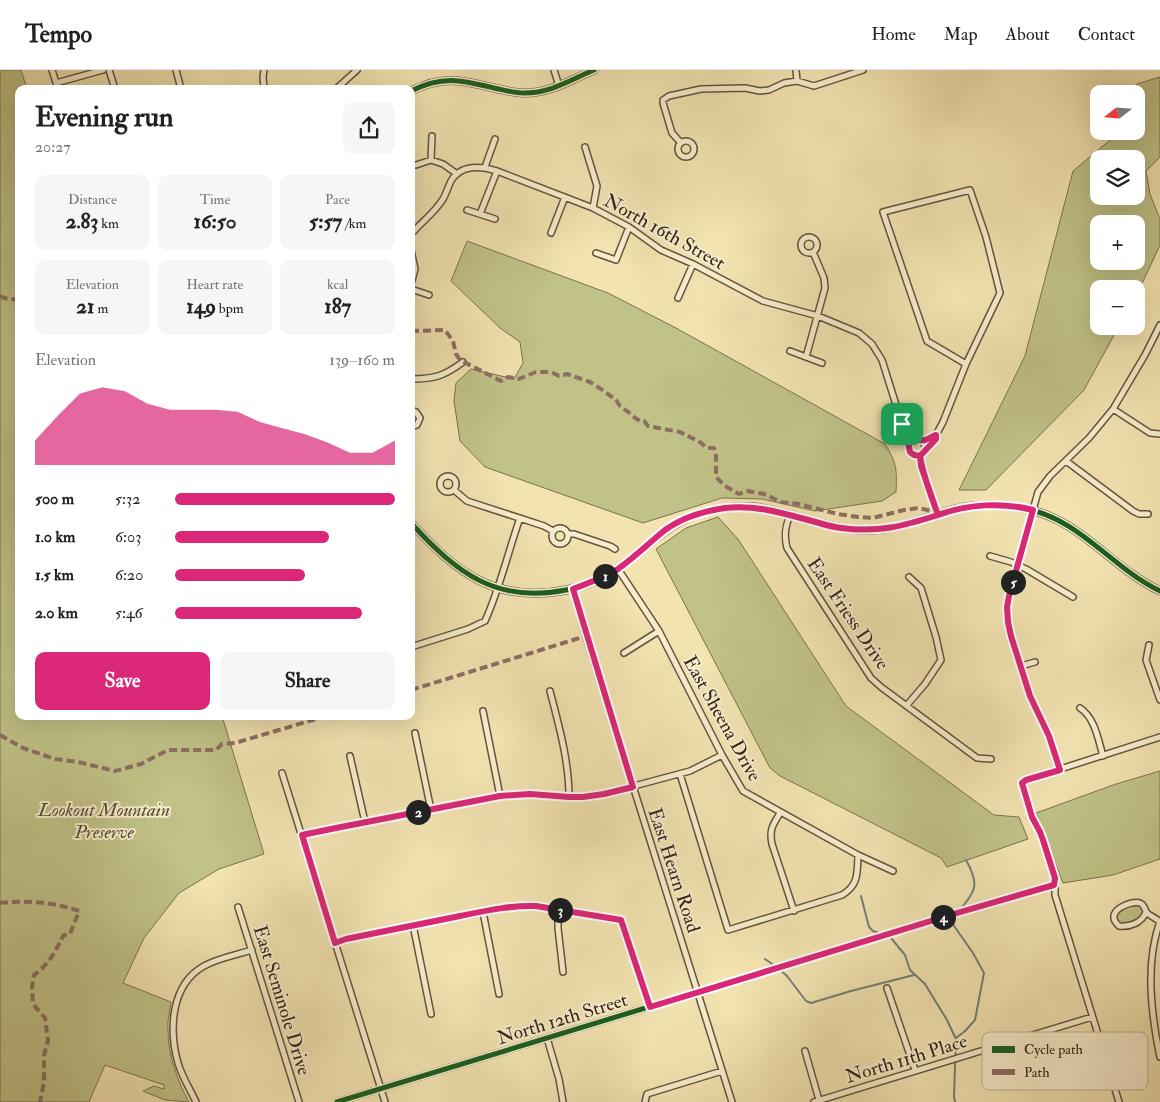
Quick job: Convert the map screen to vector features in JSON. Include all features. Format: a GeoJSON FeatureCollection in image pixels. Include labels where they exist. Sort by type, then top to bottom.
{"type":"FeatureCollection","features":[{"type":"Feature","properties":{"kind":"street"},"geometry":{"type":"LineString","coordinates":[[52,70],[57,85]]}},
{"type":"Feature","properties":{"kind":"street"},"geometry":{"type":"LineString","coordinates":[[60,85],[103,70]]}},
{"type":"Feature","properties":{"kind":"street"},"geometry":{"type":"LineString","coordinates":[[109,70],[114,85]]}},
{"type":"Feature","properties":{"kind":"street"},"geometry":{"type":"LineString","coordinates":[[176,70],[180,85]]}},
{"type":"Feature","properties":{"kind":"street"},"geometry":{"type":"LineString","coordinates":[[264,70],[264,85]]}},
{"type":"Feature","properties":{"kind":"street"},"geometry":{"type":"LineString","coordinates":[[340,85],[357,70]]}},
{"type":"Feature","properties":{"kind":"street"},"geometry":{"type":"LineString","coordinates":[[554,70],[559,86]]}},
{"type":"Feature","properties":{"kind":"street"},"geometry":{"type":"LineString","coordinates":[[415,90],[432,82],[465,80],[508,91],[523,93],[544,92],[594,70]]}},
{"type":"Feature","properties":{"kind":"street"},"geometry":{"type":"LineString","coordinates":[[796,70],[797,81]]}},
{"type":"Feature","properties":{"kind":"street"},"geometry":{"type":"LineString","coordinates":[[681,143],[672,133],[662,103],[669,96],[701,89],[745,88],[760,91],[769,90],[784,83],[797,81],[814,86],[863,70]]}},
{"type":"Feature","properties":{"kind":"street"},"geometry":{"type":"LineString","coordinates":[[431,160],[432,136]]}},
{"type":"Feature","properties":{"kind":"street"},"geometry":{"type":"LineString","coordinates":[[485,167],[495,139]]}},
{"type":"Feature","properties":{"kind":"street"},"geometry":{"type":"LineString","coordinates":[[585,146],[597,186],[594,208]]}},
{"type":"Feature","properties":{"kind":"street"},"geometry":{"type":"LineString","coordinates":[[415,230],[444,198],[452,178],[456,174],[444,164],[431,160],[416,165]]}},
{"type":"Feature","properties":{"kind":"street","name":"North 16th Street"},"geometry":{"type":"LineString","coordinates":[[456,174],[471,166],[485,167],[594,208],[629,227],[661,250],[693,264],[762,301],[818,316],[859,333],[872,344],[882,360],[909,447]]}},
{"type":"Feature","properties":{"kind":"street"},"geometry":{"type":"LineString","coordinates":[[480,214],[497,171]]}},
{"type":"Feature","properties":{"kind":"street"},"geometry":{"type":"LineString","coordinates":[[938,515],[921,466],[920,456],[936,439],[966,364],[1000,293],[986,236],[970,190],[883,212],[927,341],[966,364]]}},
{"type":"Feature","properties":{"kind":"street"},"geometry":{"type":"LineString","coordinates":[[551,233],[565,197]]}},
{"type":"Feature","properties":{"kind":"street"},"geometry":{"type":"LineString","coordinates":[[467,210],[495,219]]}},
{"type":"Feature","properties":{"kind":"street"},"geometry":{"type":"LineString","coordinates":[[596,253],[616,260],[629,227]]}},
{"type":"Feature","properties":{"kind":"street"},"geometry":{"type":"LineString","coordinates":[[806,357],[825,288],[824,278],[813,252]]}},
{"type":"Feature","properties":{"kind":"street"},"geometry":{"type":"LineString","coordinates":[[678,298],[693,264]]}},
{"type":"Feature","properties":{"kind":"street"},"geometry":{"type":"LineString","coordinates":[[415,290],[429,295]]}},
{"type":"Feature","properties":{"kind":"street"},"geometry":{"type":"LineString","coordinates":[[1060,770],[1049,736],[1030,696],[1020,666],[1008,622],[1007,607],[1009,596],[1038,492],[1114,409],[1160,325]]}},
{"type":"Feature","properties":{"kind":"street"},"geometry":{"type":"LineString","coordinates":[[790,351],[822,363]]}},
{"type":"Feature","properties":{"kind":"street"},"geometry":{"type":"LineString","coordinates":[[415,379],[428,379],[443,375],[463,362]]}},
{"type":"Feature","properties":{"kind":"street"},"geometry":{"type":"LineString","coordinates":[[1114,409],[1150,433],[1160,434]]}},
{"type":"Feature","properties":{"kind":"street"},"geometry":{"type":"LineString","coordinates":[[415,412],[420,418],[415,425]]}},
{"type":"Feature","properties":{"kind":"street","name":"North 16th Street"},"geometry":{"type":"LineString","coordinates":[[902,424],[910,436],[918,439]]}},
{"type":"Feature","properties":{"kind":"street"},"geometry":{"type":"LineString","coordinates":[[920,456],[912,454],[909,447],[910,442],[918,439],[925,440],[936,435]]}},
{"type":"Feature","properties":{"kind":"street"},"geometry":{"type":"LineString","coordinates":[[918,439],[924,443],[925,450]]}},
{"type":"Feature","properties":{"kind":"street"},"geometry":{"type":"LineString","coordinates":[[1066,461],[1134,512],[1148,514]]}},
{"type":"Feature","properties":{"kind":"street"},"geometry":{"type":"LineString","coordinates":[[454,490],[467,500],[553,530],[561,527],[568,534]]}},
{"type":"Feature","properties":{"kind":"street"},"geometry":{"type":"LineString","coordinates":[[415,527],[435,549],[456,567],[483,583],[499,588],[536,594],[573,589],[596,580],[618,569],[667,529],[685,519],[728,508],[754,507],[840,528],[883,530],[967,506],[1013,507],[1033,510],[1060,521],[1081,533],[1131,574],[1160,591]]}},
{"type":"Feature","properties":{"kind":"street","name":"East Friess Drive"},"geometry":{"type":"LineString","coordinates":[[790,515],[786,524],[785,537],[787,548],[871,678],[977,758],[991,759]]}},
{"type":"Feature","properties":{"kind":"street"},"geometry":{"type":"LineString","coordinates":[[415,646],[468,629],[485,621],[499,588],[520,518]]}},
{"type":"Feature","properties":{"kind":"street"},"geometry":{"type":"LineString","coordinates":[[553,530],[552,538],[559,544],[566,541],[568,534]]}},
{"type":"Feature","properties":{"kind":"street"},"geometry":{"type":"LineString","coordinates":[[568,534],[574,534],[610,546],[615,550]]}},
{"type":"Feature","properties":{"kind":"street"},"geometry":{"type":"LineString","coordinates":[[990,556],[1026,568],[1073,598]]}},
{"type":"Feature","properties":{"kind":"street","name":"East Sheena Drive"},"geometry":{"type":"LineString","coordinates":[[618,569],[659,630],[722,755],[743,791],[858,856],[893,870]]}},
{"type":"Feature","properties":{"kind":"street"},"geometry":{"type":"LineString","coordinates":[[907,705],[925,684],[941,660],[921,588],[909,577]]}},
{"type":"Feature","properties":{"kind":"street","name":"East Hearn Road"},"geometry":{"type":"LineString","coordinates":[[573,589],[732,1102]]}},
{"type":"Feature","properties":{"kind":"street"},"geometry":{"type":"LineString","coordinates":[[624,653],[659,630]]}},
{"type":"Feature","properties":{"kind":"street"},"geometry":{"type":"LineString","coordinates":[[1149,645],[1146,660],[1160,700]]}},
{"type":"Feature","properties":{"kind":"street"},"geometry":{"type":"LineString","coordinates":[[1020,666],[1035,662]]}},
{"type":"Feature","properties":{"kind":"street"},"geometry":{"type":"LineString","coordinates":[[550,691],[561,732],[569,797]]}},
{"type":"Feature","properties":{"kind":"street"},"geometry":{"type":"LineString","coordinates":[[1080,708],[1092,720],[1103,756]]}},
{"type":"Feature","properties":{"kind":"street"},"geometry":{"type":"LineString","coordinates":[[483,711],[500,796]]}},
{"type":"Feature","properties":{"kind":"street"},"geometry":{"type":"LineString","coordinates":[[415,733],[431,810]]}},
{"type":"Feature","properties":{"kind":"street"},"geometry":{"type":"LineString","coordinates":[[1097,1032],[1055,895],[1055,878],[1040,832],[1032,817],[1022,783],[1026,780],[1160,737]]}},
{"type":"Feature","properties":{"kind":"street"},"geometry":{"type":"LineString","coordinates":[[302,835],[500,796],[530,794],[569,797],[595,796],[690,771],[722,755]]}},
{"type":"Feature","properties":{"kind":"street"},"geometry":{"type":"LineString","coordinates":[[350,756],[365,822]]}},
{"type":"Feature","properties":{"kind":"street"},"geometry":{"type":"LineString","coordinates":[[282,774],[385,1102]]}},
{"type":"Feature","properties":{"kind":"street"},"geometry":{"type":"LineString","coordinates":[[680,774],[728,930],[842,895],[849,891],[854,884],[857,876],[858,856]]}},
{"type":"Feature","properties":{"kind":"street"},"geometry":{"type":"LineString","coordinates":[[780,813],[772,826],[770,835],[794,911]]}},
{"type":"Feature","properties":{"kind":"street","name":"North 12th Street"},"geometry":{"type":"LineString","coordinates":[[337,1102],[1054,885]]}},
{"type":"Feature","properties":{"kind":"street"},"geometry":{"type":"LineString","coordinates":[[1146,912],[1143,919],[1128,926],[1119,926],[1113,919],[1116,910],[1136,902],[1144,906],[1146,912],[1160,922],[1156,932],[1151,984],[1160,1057]]}},
{"type":"Feature","properties":{"kind":"street"},"geometry":{"type":"LineString","coordinates":[[335,943],[413,925],[523,906],[536,906],[621,920],[650,1007]]}},
{"type":"Feature","properties":{"kind":"street","name":"East Seminole Drive"},"geometry":{"type":"LineString","coordinates":[[238,907],[298,1102]]}},
{"type":"Feature","properties":{"kind":"street"},"geometry":{"type":"LineString","coordinates":[[558,910],[563,972]]}},
{"type":"Feature","properties":{"kind":"street"},"geometry":{"type":"LineString","coordinates":[[483,912],[499,994]]}},
{"type":"Feature","properties":{"kind":"street"},"geometry":{"type":"LineString","coordinates":[[413,925],[430,1014]]}},
{"type":"Feature","properties":{"kind":"street"},"geometry":{"type":"LineString","coordinates":[[196,1102],[185,1081],[175,1050],[174,1020],[179,994],[192,974],[204,966],[252,950]]}},
{"type":"Feature","properties":{"kind":"street"},"geometry":{"type":"LineString","coordinates":[[887,988],[915,1070]]}},
{"type":"Feature","properties":{"kind":"street","name":"North 11th Place"},"geometry":{"type":"LineString","coordinates":[[1042,1032],[1092,1017]]}},
{"type":"Feature","properties":{"kind":"street"},"geometry":{"type":"LineString","coordinates":[[546,1038],[563,1102]]}},
{"type":"Feature","properties":{"kind":"street","name":"North 11th Place"},"geometry":{"type":"LineString","coordinates":[[816,1101],[982,1050]]}},
{"type":"Feature","properties":{"kind":"street"},"geometry":{"type":"LineString","coordinates":[[805,1051],[816,1101]]}},
{"type":"Feature","properties":{"kind":"street"},"geometry":{"type":"LineString","coordinates":[[645,1102],[647,1094],[722,1071]]}},
{"type":"Feature","properties":{"kind":"street"},"geometry":{"type":"LineString","coordinates":[[1115,1090],[1119,1102]]}},
{"type":"Feature","properties":{"kind":"green space","name":"Lookout Mountain Preserve"},"geometry":{"type":"Polygon","coordinates":[[[0,70],[21,70],[26,85],[15,85],[15,720],[223,720],[264,854],[219,869],[179,893],[144,938],[123,983],[171,1002],[168,1020],[168,1039],[171,1058],[189,1102],[165,1100],[143,1091],[154,1086],[164,1089],[164,1085],[105,1065],[89,1102],[0,1102],[0,70]]]}},
{"type":"Feature","properties":{"kind":"green space"},"geometry":{"type":"Polygon","coordinates":[[[1160,77],[1160,157],[1146,171],[1150,194],[1160,219],[1160,245],[1144,280],[1090,280],[1090,335],[1114,335],[1084,390],[986,490],[959,490],[1025,356],[1073,171],[1090,157],[1090,205],[1145,205],[1145,150],[1098,150],[1110,140],[1145,140],[1145,85],[1137,85],[1160,77]]]}},
{"type":"Feature","properties":{"kind":"green space"},"geometry":{"type":"Polygon","coordinates":[[[467,241],[608,293],[676,328],[885,444],[895,467],[896,492],[882,501],[815,511],[762,499],[722,498],[643,523],[485,467],[460,441],[454,401],[456,383],[471,369],[514,379],[523,363],[520,342],[500,328],[451,281],[467,241]]]}},
{"type":"Feature","properties":{"kind":"green space"},"geometry":{"type":"Polygon","coordinates":[[[718,517],[738,539],[846,706],[994,815],[1019,817],[1028,839],[947,867],[941,858],[780,776],[770,768],[656,549],[686,528],[718,517]]]}},
{"type":"Feature","properties":{"kind":"green space"},"geometry":{"type":"Polygon","coordinates":[[[1160,771],[1160,859],[1113,875],[1063,883],[1036,813],[1116,784],[1160,771]]]}},
{"type":"Feature","properties":{"kind":"green space"},"geometry":{"type":"Polygon","coordinates":[[[1131,903],[1144,907],[1143,919],[1119,926],[1113,914],[1131,903]]]}},
{"type":"Feature","properties":{"kind":"waterway"},"geometry":{"type":"LineString","coordinates":[[959,911],[969,898],[974,887],[973,876],[966,860]]}},
{"type":"Feature","properties":{"kind":"waterway"},"geometry":{"type":"LineString","coordinates":[[861,896],[869,927],[873,931],[882,934]]}},
{"type":"Feature","properties":{"kind":"waterway"},"geometry":{"type":"LineString","coordinates":[[955,1102],[956,1038],[975,1020],[984,973],[973,953],[952,923],[956,914]]}},
{"type":"Feature","properties":{"kind":"waterway"},"geometry":{"type":"LineString","coordinates":[[886,935],[891,938],[905,955],[910,970],[925,984],[955,1037]]}},
{"type":"Feature","properties":{"kind":"waterway"},"geometry":{"type":"LineString","coordinates":[[765,959],[775,966]]}},
{"type":"Feature","properties":{"kind":"waterway"},"geometry":{"type":"LineString","coordinates":[[779,969],[787,976],[806,1001],[811,1003],[914,975]]}},
{"type":"Feature","properties":{"kind":"marked path"},"geometry":{"type":"LineString","coordinates":[[0,296],[15,299]]}},
{"type":"Feature","properties":{"kind":"marked path"},"geometry":{"type":"LineString","coordinates":[[415,331],[445,330],[453,341],[456,354],[460,360],[501,381],[508,377],[519,379],[536,372],[551,372],[559,376],[567,374],[590,382],[616,400],[620,406],[635,418],[644,421],[648,426],[680,432],[700,442],[707,448],[714,448],[716,477],[725,486],[739,494],[747,491],[764,494],[781,502],[858,517],[873,518],[918,508],[937,512]]}},
{"type":"Feature","properties":{"kind":"marked path"},"geometry":{"type":"LineString","coordinates":[[415,689],[586,636]]}},
{"type":"Feature","properties":{"kind":"marked path"},"geometry":{"type":"LineString","coordinates":[[0,735],[23,748],[55,759],[78,762],[115,771],[141,764],[168,750],[216,750],[222,744],[235,743],[313,720]]}},
{"type":"Feature","properties":{"kind":"marked path"},"geometry":{"type":"LineString","coordinates":[[0,903],[40,903],[79,911],[70,934],[64,935],[50,959],[34,975],[32,987],[33,1004],[45,1018],[48,1041],[44,1055],[44,1082],[40,1102]]}},
{"type":"Feature","properties":{"kind":"cycle path"},"geometry":{"type":"LineString","coordinates":[[415,89],[433,83],[452,80],[516,92],[534,92],[560,85],[594,70]]}},
{"type":"Feature","properties":{"kind":"cycle path"},"geometry":{"type":"LineString","coordinates":[[415,527],[444,556],[479,580],[498,588],[518,592],[541,593],[566,590],[600,579],[619,568],[670,528],[692,516],[717,509],[749,506],[769,509],[840,528],[869,530],[894,527],[965,507],[986,505],[1010,506],[1043,514],[1062,522],[1142,581],[1160,591]]}},
{"type":"Feature","properties":{"kind":"cycle path"},"geometry":{"type":"LineString","coordinates":[[337,1102],[1054,885]]}},
{"type":"Feature","properties":{"kind":"route"},"geometry":{"type":"LineString","coordinates":[[902,424],[910,436],[916,439],[925,440],[936,435],[936,439],[920,456],[921,466],[934,503],[938,515],[967,506],[1013,507],[1033,510],[1007,607],[1011,636],[1030,696],[1044,723],[1060,770],[1026,780],[1022,783],[1029,809],[1040,832],[1055,878],[1054,885],[650,1007],[621,920],[536,906],[523,906],[420,924],[346,939],[335,943],[302,835],[500,796],[530,794],[583,797],[633,787],[573,589],[618,569],[667,529],[685,519],[707,511],[754,507],[840,528],[867,530],[883,530],[938,515],[921,466],[920,456],[910,452],[902,424]]}}]}
